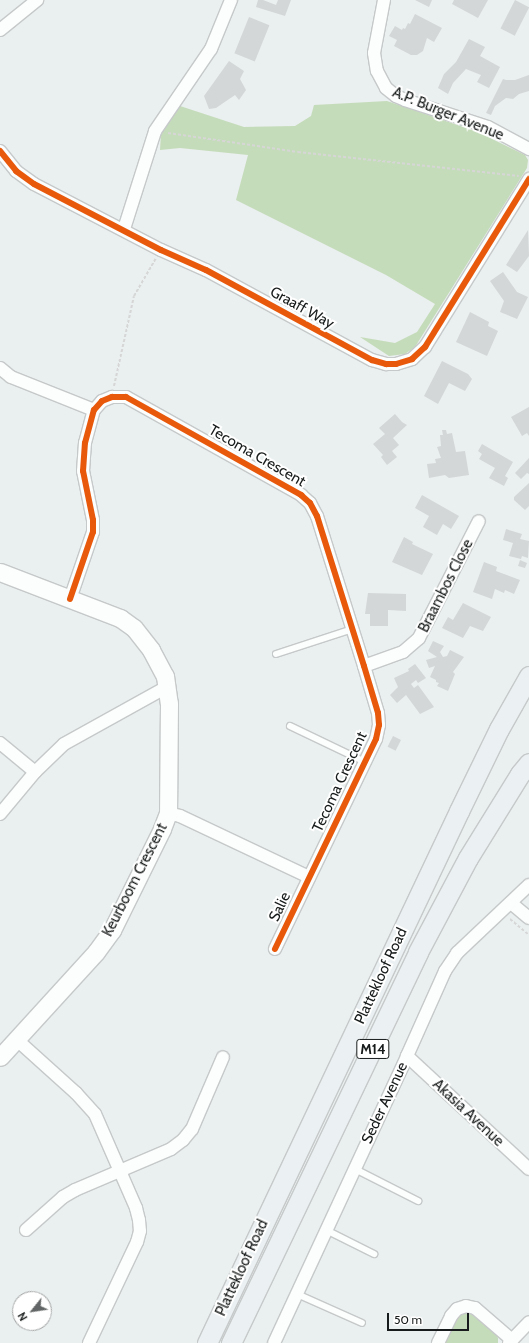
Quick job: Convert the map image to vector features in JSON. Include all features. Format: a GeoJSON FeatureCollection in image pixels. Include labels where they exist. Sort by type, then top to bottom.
{"type":"FeatureCollection","features":[{"type":"Feature","properties":{"kind":"main road","name":"Plattekloof Road"},"geometry":{"type":"LineString","coordinates":[[207,1343],[459,811],[500,729],[529,676]]}},
{"type":"Feature","properties":{"kind":"main road","name":"Plattekloof Road"},"geometry":{"type":"LineString","coordinates":[[231,1343],[418,952],[468,858],[520,774],[529,763]]}},
{"type":"Feature","properties":{"kind":"street"},"geometry":{"type":"LineString","coordinates":[[0,30],[37,0]]}},
{"type":"Feature","properties":{"kind":"street"},"geometry":{"type":"LineString","coordinates":[[124,229],[155,131],[211,49],[231,0]]}},
{"type":"Feature","properties":{"kind":"street","name":"A.P. Burger Avenue"},"geometry":{"type":"LineString","coordinates":[[384,0],[374,53],[377,71],[386,88],[396,96],[405,100],[488,127],[529,149]]}},
{"type":"Feature","properties":{"kind":"street","name":"Graaff Way"},"geometry":{"type":"LineString","coordinates":[[0,150],[16,171],[34,184],[124,229],[161,250],[206,270],[372,360],[396,364],[412,359],[425,347],[525,178]]}},
{"type":"Feature","properties":{"kind":"street"},"geometry":{"type":"LineString","coordinates":[[0,368],[11,377],[94,410]]}},
{"type":"Feature","properties":{"kind":"street"},"geometry":{"type":"LineString","coordinates":[[70,599],[94,532],[94,520],[83,471],[85,443],[94,410],[102,402],[112,397]]}},
{"type":"Feature","properties":{"kind":"street","name":"Tecoma Crescent"},"geometry":{"type":"LineString","coordinates":[[112,397],[126,397],[301,494],[317,516],[378,713],[379,725],[376,739],[366,762],[309,877]]}},
{"type":"Feature","properties":{"kind":"street","name":"Braambos Close"},"geometry":{"type":"LineString","coordinates":[[364,666],[403,652],[419,638],[479,521]]}},
{"type":"Feature","properties":{"kind":"street","name":"Keurboom Crescent"},"geometry":{"type":"LineString","coordinates":[[0,572],[120,618],[134,628],[143,638],[159,663],[165,676],[169,702],[168,812],[162,829],[112,930],[96,952],[0,1057]]}},
{"type":"Feature","properties":{"kind":"street"},"geometry":{"type":"LineString","coordinates":[[0,814],[35,772],[64,744],[167,687]]}},
{"type":"Feature","properties":{"kind":"street"},"geometry":{"type":"LineString","coordinates":[[0,743],[35,772]]}},
{"type":"Feature","properties":{"kind":"street"},"geometry":{"type":"LineString","coordinates":[[168,812],[180,816],[309,877]]}},
{"type":"Feature","properties":{"kind":"street","name":"Salie"},"geometry":{"type":"LineString","coordinates":[[275,949],[309,877]]}},
{"type":"Feature","properties":{"kind":"street","name":"Seder Avenue"},"geometry":{"type":"LineString","coordinates":[[274,1343],[445,971],[457,953],[529,885]]}},
{"type":"Feature","properties":{"kind":"street"},"geometry":{"type":"LineString","coordinates":[[511,903],[529,918]]}},
{"type":"Feature","properties":{"kind":"street"},"geometry":{"type":"LineString","coordinates":[[16,1039],[76,1093],[95,1114],[136,1208],[140,1231],[137,1242],[89,1343]]}},
{"type":"Feature","properties":{"kind":"street","name":"Akasia Avenue"},"geometry":{"type":"LineString","coordinates":[[407,1056],[529,1169]]}},
{"type":"Feature","properties":{"kind":"street"},"geometry":{"type":"LineString","coordinates":[[26,1230],[63,1197],[75,1190],[171,1149],[183,1140],[192,1129],[223,1057]]}},
{"type":"Feature","properties":{"kind":"street"},"geometry":{"type":"LineString","coordinates":[[438,1343],[451,1316],[457,1309],[466,1306],[475,1308],[511,1342],[529,1322]]}},
{"type":"Feature","properties":{"kind":"lane"},"geometry":{"type":"LineString","coordinates":[[276,654],[353,629]]}},
{"type":"Feature","properties":{"kind":"lane"},"geometry":{"type":"LineString","coordinates":[[290,726],[366,762]]}},
{"type":"Feature","properties":{"kind":"lane"},"geometry":{"type":"LineString","coordinates":[[354,1169],[418,1201]]}},
{"type":"Feature","properties":{"kind":"lane"},"geometry":{"type":"LineString","coordinates":[[326,1230],[374,1254]]}},
{"type":"Feature","properties":{"kind":"lane"},"geometry":{"type":"LineString","coordinates":[[297,1294],[362,1323]]}},
{"type":"Feature","properties":{"kind":"path"},"geometry":{"type":"LineString","coordinates":[[155,131],[298,152],[525,178]]}},
{"type":"Feature","properties":{"kind":"path"},"geometry":{"type":"LineString","coordinates":[[112,397],[134,296],[161,250]]}},
{"type":"Feature","properties":{"kind":"path"},"geometry":{"type":"LineString","coordinates":[[501,912],[529,935]]}},
{"type":"Feature","properties":{"kind":"green space"},"geometry":{"type":"Polygon","coordinates":[[[387,101],[478,132],[525,155],[528,160],[527,168],[415,347],[405,354],[389,356],[360,337],[395,343],[417,332],[435,304],[386,275],[236,200],[248,155],[180,148],[160,150],[161,133],[180,106],[244,127],[295,126],[311,116],[314,105],[387,101]]]}},
{"type":"Feature","properties":{"kind":"green space"},"geometry":{"type":"Polygon","coordinates":[[[471,1312],[494,1331],[498,1338],[498,1343],[443,1343],[454,1319],[461,1314],[471,1312]]]}},
{"type":"Feature","properties":{"kind":"building"},"geometry":{"type":"Polygon","coordinates":[[[258,0],[263,0],[276,5],[278,0],[291,0],[285,16],[256,7],[258,0]]]}},
{"type":"Feature","properties":{"kind":"building"},"geometry":{"type":"Polygon","coordinates":[[[415,0],[432,0],[429,7],[415,0]]]}},
{"type":"Feature","properties":{"kind":"building"},"geometry":{"type":"Polygon","coordinates":[[[454,0],[488,0],[478,18],[452,4],[454,0]]]}},
{"type":"Feature","properties":{"kind":"building"},"geometry":{"type":"Polygon","coordinates":[[[515,0],[529,8],[515,36],[500,29],[515,0]]]}},
{"type":"Feature","properties":{"kind":"building"},"geometry":{"type":"Polygon","coordinates":[[[415,14],[442,28],[434,42],[427,38],[423,51],[417,55],[411,55],[394,46],[397,40],[389,36],[395,26],[402,30],[403,28],[405,29],[408,23],[410,24],[415,14]]]}},
{"type":"Feature","properties":{"kind":"building"},"geometry":{"type":"Polygon","coordinates":[[[249,17],[269,25],[255,61],[234,53],[249,17]]]}},
{"type":"Feature","properties":{"kind":"building"},"geometry":{"type":"Polygon","coordinates":[[[469,39],[485,47],[480,56],[500,67],[489,88],[477,82],[481,75],[466,69],[453,83],[448,94],[438,88],[444,74],[456,62],[469,39]]]}},
{"type":"Feature","properties":{"kind":"building"},"geometry":{"type":"Polygon","coordinates":[[[229,61],[244,71],[240,79],[246,90],[239,100],[235,95],[216,108],[209,109],[204,96],[229,61]]]}},
{"type":"Feature","properties":{"kind":"building"},"geometry":{"type":"Polygon","coordinates":[[[529,75],[529,91],[519,94],[513,99],[506,98],[495,106],[491,115],[486,113],[503,79],[515,80],[529,75]]]}},
{"type":"Feature","properties":{"kind":"building"},"geometry":{"type":"Polygon","coordinates":[[[528,230],[529,256],[517,272],[506,265],[528,230]]]}},
{"type":"Feature","properties":{"kind":"building"},"geometry":{"type":"Polygon","coordinates":[[[503,272],[517,292],[528,297],[517,319],[500,312],[504,301],[490,281],[503,272]]]}},
{"type":"Feature","properties":{"kind":"building"},"geometry":{"type":"Polygon","coordinates":[[[470,312],[489,322],[488,326],[498,331],[487,356],[456,342],[470,312]]]}},
{"type":"Feature","properties":{"kind":"building"},"geometry":{"type":"Polygon","coordinates":[[[442,361],[468,374],[472,379],[465,391],[449,383],[438,404],[424,396],[442,361]]]}},
{"type":"Feature","properties":{"kind":"building"},"geometry":{"type":"Polygon","coordinates":[[[529,407],[529,436],[527,433],[522,436],[511,417],[529,407]]]}},
{"type":"Feature","properties":{"kind":"building"},"geometry":{"type":"Polygon","coordinates":[[[395,414],[407,425],[393,438],[399,445],[392,451],[397,457],[387,465],[381,457],[383,455],[373,444],[385,434],[379,428],[395,414]]]}},
{"type":"Feature","properties":{"kind":"building"},"geometry":{"type":"Polygon","coordinates":[[[442,430],[446,430],[447,434],[452,433],[456,452],[465,451],[469,475],[449,478],[445,475],[429,478],[427,464],[436,463],[435,459],[441,458],[437,447],[441,446],[440,435],[443,435],[442,430]]]}},
{"type":"Feature","properties":{"kind":"building"},"geometry":{"type":"Polygon","coordinates":[[[482,444],[513,462],[505,476],[508,478],[504,486],[489,478],[495,468],[479,459],[482,454],[478,451],[482,444]]]}},
{"type":"Feature","properties":{"kind":"building"},"geometry":{"type":"Polygon","coordinates":[[[529,458],[529,474],[527,473],[521,479],[515,473],[529,458]]]}},
{"type":"Feature","properties":{"kind":"building"},"geometry":{"type":"Polygon","coordinates":[[[529,483],[529,506],[525,510],[514,500],[514,497],[529,483]]]}},
{"type":"Feature","properties":{"kind":"building"},"geometry":{"type":"Polygon","coordinates":[[[422,495],[459,516],[451,529],[443,524],[437,535],[423,527],[429,516],[415,508],[422,495]]]}},
{"type":"Feature","properties":{"kind":"building"},"geometry":{"type":"Polygon","coordinates":[[[506,529],[522,534],[520,539],[529,541],[528,558],[522,556],[521,559],[509,556],[513,543],[503,540],[506,529]]]}},
{"type":"Feature","properties":{"kind":"building"},"geometry":{"type":"Polygon","coordinates":[[[404,537],[413,542],[412,544],[433,554],[422,575],[392,562],[404,537]]]}},
{"type":"Feature","properties":{"kind":"building"},"geometry":{"type":"Polygon","coordinates":[[[520,560],[527,563],[525,568],[518,566],[520,560]]]}},
{"type":"Feature","properties":{"kind":"building"},"geometry":{"type":"Polygon","coordinates":[[[484,562],[497,567],[496,571],[520,580],[514,594],[505,590],[504,593],[495,589],[492,599],[473,592],[484,562]]]}},
{"type":"Feature","properties":{"kind":"building"},"geometry":{"type":"Polygon","coordinates":[[[368,593],[406,594],[406,611],[388,610],[388,626],[370,626],[370,614],[365,614],[368,593]]]}},
{"type":"Feature","properties":{"kind":"building"},"geometry":{"type":"Polygon","coordinates":[[[463,603],[491,617],[483,631],[470,626],[463,638],[442,628],[448,617],[453,620],[463,603]]]}},
{"type":"Feature","properties":{"kind":"building"},"geometry":{"type":"Polygon","coordinates":[[[433,641],[444,646],[440,652],[443,657],[447,656],[450,650],[464,657],[453,672],[455,674],[448,691],[437,686],[439,683],[430,677],[435,666],[429,668],[426,660],[437,657],[428,651],[433,641]]]}},
{"type":"Feature","properties":{"kind":"building"},"geometry":{"type":"Polygon","coordinates":[[[415,664],[426,678],[418,683],[416,680],[411,684],[414,688],[418,685],[434,707],[420,714],[406,695],[397,703],[390,695],[398,687],[394,678],[409,671],[408,669],[415,664]]]}},
{"type":"Feature","properties":{"kind":"building"},"geometry":{"type":"Polygon","coordinates":[[[393,736],[401,740],[396,751],[388,747],[393,736]]]}},
{"type":"Feature","properties":{"kind":"cycle path"},"geometry":{"type":"LineString","coordinates":[[0,151],[16,171],[34,184],[161,250],[206,270],[372,360],[386,364],[396,364],[412,359],[425,347],[529,179]]}},
{"type":"Feature","properties":{"kind":"cycle path"},"geometry":{"type":"LineString","coordinates":[[70,599],[93,532],[93,520],[83,471],[85,443],[94,410],[102,401],[112,397],[126,397],[301,495],[310,503],[317,516],[364,666],[378,713],[379,725],[376,739],[275,949]]}}]}
